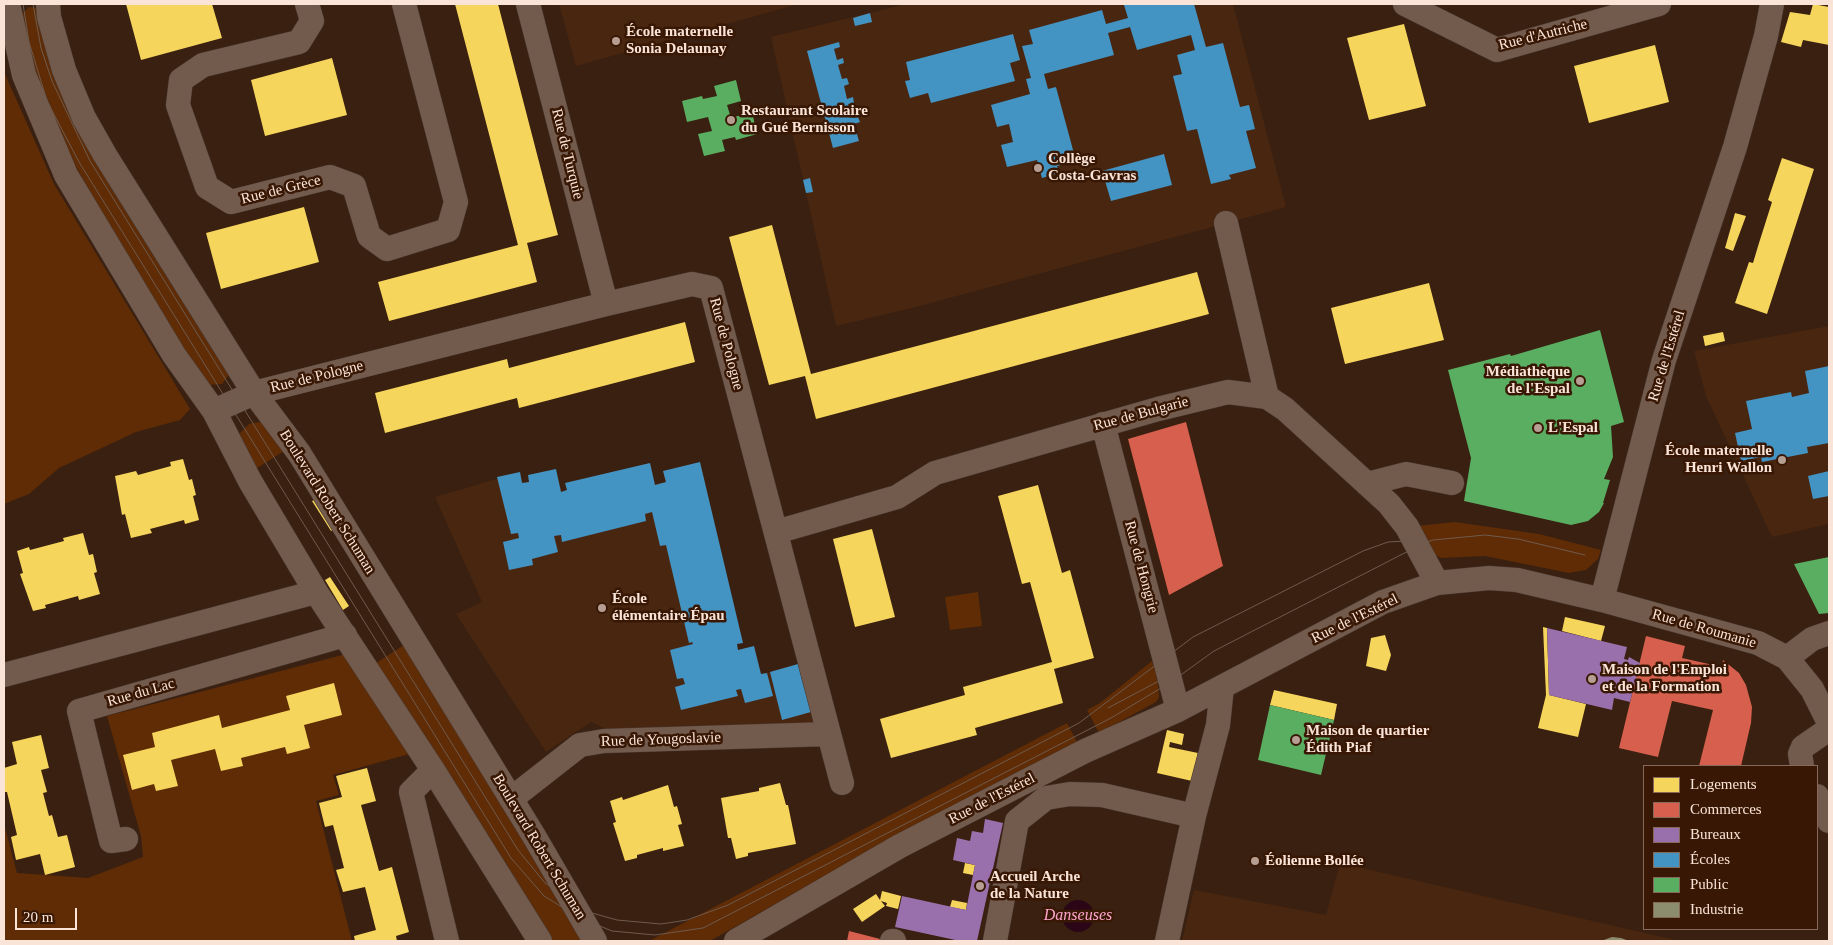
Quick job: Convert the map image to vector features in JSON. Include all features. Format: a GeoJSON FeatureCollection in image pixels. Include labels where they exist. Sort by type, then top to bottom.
{"type":"FeatureCollection","features":[{"type":"Feature","properties":{"kind":"street"},"geometry":{"type":"LineString","coordinates":[[8,4],[24,75],[66,175],[174,355],[214,411],[250,481],[316,592],[433,770],[540,941]]}},
{"type":"Feature","properties":{"kind":"street","name":"Boulevard Robert Schuman"},"geometry":{"type":"LineString","coordinates":[[48,4],[49,17],[64,70],[84,118],[254,393],[299,452],[511,799],[595,941]]}},
{"type":"Feature","properties":{"kind":"street","name":"Rue de Grèce"},"geometry":{"type":"LineString","coordinates":[[307,4],[312,21],[298,42],[203,66],[181,80],[178,105],[207,187],[231,202],[330,177],[354,186],[369,236],[387,249],[448,230],[456,202],[404,4]]}},
{"type":"Feature","properties":{"kind":"street","name":"Rue de Turquie"},"geometry":{"type":"LineString","coordinates":[[528,4],[606,304]]}},
{"type":"Feature","properties":{"kind":"street","name":"Rue d'Autriche"},"geometry":{"type":"LineString","coordinates":[[1405,4],[1497,50],[1660,4]]}},
{"type":"Feature","properties":{"kind":"street","name":"Rue de l'Estérel"},"geometry":{"type":"LineString","coordinates":[[736,941],[900,846],[1085,751],[1178,710],[1383,602],[1437,583],[1490,578],[1517,580],[1602,600],[1664,360],[1735,147],[1766,36],[1772,4]]}},
{"type":"Feature","properties":{"kind":"street"},"geometry":{"type":"LineString","coordinates":[[1226,223],[1276,403],[1401,517],[1437,583]]}},
{"type":"Feature","properties":{"kind":"street","name":"Rue de Pologne"},"geometry":{"type":"LineString","coordinates":[[214,411],[254,393],[606,304],[692,284],[711,288],[842,783]]}},
{"type":"Feature","properties":{"kind":"street","name":"Rue de Bulgarie"},"geometry":{"type":"LineString","coordinates":[[776,532],[896,498],[935,473],[1103,424],[1228,392],[1276,403]]}},
{"type":"Feature","properties":{"kind":"street","name":"Rue de Hongrie"},"geometry":{"type":"LineString","coordinates":[[1103,424],[1178,710]]}},
{"type":"Feature","properties":{"kind":"street"},"geometry":{"type":"LineString","coordinates":[[1367,484],[1406,474],[1452,483]]}},
{"type":"Feature","properties":{"kind":"street"},"geometry":{"type":"LineString","coordinates":[[4,675],[316,592]]}},
{"type":"Feature","properties":{"kind":"street","name":"Rue de Roumanie"},"geometry":{"type":"LineString","coordinates":[[1602,600],[1758,643],[1787,658],[1812,689],[1829,723]]}},
{"type":"Feature","properties":{"kind":"street"},"geometry":{"type":"LineString","coordinates":[[1787,658],[1812,639],[1829,633]]}},
{"type":"Feature","properties":{"kind":"street","name":"Rue du Lac"},"geometry":{"type":"LineString","coordinates":[[126,840],[111,841],[79,711],[345,636]]}},
{"type":"Feature","properties":{"kind":"street"},"geometry":{"type":"LineString","coordinates":[[1167,941],[1194,816],[1218,725],[1222,687]]}},
{"type":"Feature","properties":{"kind":"street"},"geometry":{"type":"LineString","coordinates":[[1802,765],[1800,754],[1803,747],[1829,729]]}},
{"type":"Feature","properties":{"kind":"street","name":"Rue de Yougoslavie"},"geometry":{"type":"LineString","coordinates":[[511,799],[580,745],[604,742],[829,734]]}},
{"type":"Feature","properties":{"kind":"street"},"geometry":{"type":"LineString","coordinates":[[433,770],[411,792],[447,941]]}},
{"type":"Feature","properties":{"kind":"street"},"geometry":{"type":"LineString","coordinates":[[995,941],[1017,820],[1046,798],[1070,794],[1102,795],[1194,816]]}},
{"type":"Feature","properties":{"kind":"street"},"geometry":{"type":"LineString","coordinates":[[1818,798],[1829,821]]}},
{"type":"Feature","properties":{"kind":"shaded area","name":"École maternelle Sonia Delaunay"},"geometry":{"type":"Polygon","coordinates":[[[559,4],[799,4],[576,66],[559,4]]]}},
{"type":"Feature","properties":{"kind":"shaded area","name":"Collège Costa-Gavras"},"geometry":{"type":"Polygon","coordinates":[[[906,4],[1233,4],[1286,207],[916,307],[836,326],[771,37],[906,4]]]}},
{"type":"Feature","properties":{"kind":"shaded area"},"geometry":{"type":"Polygon","coordinates":[[[29,7],[38,8],[229,375],[222,384],[208,385],[201,380],[119,247],[51,119],[31,68],[21,16],[29,7]]]}},
{"type":"Feature","properties":{"kind":"shaded area"},"geometry":{"type":"Polygon","coordinates":[[[4,72],[54,184],[190,409],[180,420],[136,432],[59,468],[29,494],[4,504],[4,72]]]}},
{"type":"Feature","properties":{"kind":"shaded area","name":"École maternelle Henri Wallon"},"geometry":{"type":"Polygon","coordinates":[[[1829,326],[1829,524],[1772,537],[1706,396],[1694,351],[1829,326]]]}},
{"type":"Feature","properties":{"kind":"shaded area"},"geometry":{"type":"Polygon","coordinates":[[[264,423],[284,451],[254,470],[239,442],[240,433],[249,424],[264,423]]]}},
{"type":"Feature","properties":{"kind":"shaded area","name":"École élémentaire Épau"},"geometry":{"type":"Polygon","coordinates":[[[700,462],[743,643],[737,644],[738,650],[754,646],[761,674],[798,664],[815,723],[683,726],[610,731],[591,722],[546,752],[456,614],[482,602],[435,497],[520,472],[523,483],[529,482],[528,475],[556,469],[562,492],[567,490],[565,483],[650,463],[655,484],[665,482],[663,471],[700,462]]]}},
{"type":"Feature","properties":{"kind":"shaded area"},"geometry":{"type":"Polygon","coordinates":[[[1455,522],[1539,534],[1601,550],[1598,559],[1586,570],[1569,573],[1485,556],[1441,558],[1432,553],[1417,526],[1455,522]]]}},
{"type":"Feature","properties":{"kind":"shaded area"},"geometry":{"type":"Polygon","coordinates":[[[978,592],[982,626],[950,630],[945,597],[978,592]]]}},
{"type":"Feature","properties":{"kind":"shaded area"},"geometry":{"type":"Polygon","coordinates":[[[404,645],[588,941],[553,941],[373,665],[404,645]]]}},
{"type":"Feature","properties":{"kind":"shaded area"},"geometry":{"type":"Polygon","coordinates":[[[354,652],[413,753],[333,775],[339,795],[316,801],[352,941],[4,941],[4,824],[17,873],[88,878],[143,857],[141,836],[107,716],[354,652]]]}},
{"type":"Feature","properties":{"kind":"shaded area"},"geometry":{"type":"Polygon","coordinates":[[[1152,661],[1157,674],[1159,697],[1156,702],[1099,733],[1087,710],[1100,703],[1152,661]]]}},
{"type":"Feature","properties":{"kind":"shaded area"},"geometry":{"type":"Polygon","coordinates":[[[1067,723],[1078,744],[859,856],[710,941],[649,941],[1067,723]]]}},
{"type":"Feature","properties":{"kind":"shaded area"},"geometry":{"type":"Polygon","coordinates":[[[1340,863],[1680,941],[1182,941],[1194,890],[1326,915],[1340,863]]]}},
{"type":"Feature","properties":{"kind":"water","name":"Danseuses"},"geometry":{"type":"Polygon","coordinates":[[[1078,900],[1090,904],[1094,916],[1090,928],[1078,932],[1066,928],[1062,916],[1066,904],[1078,900]]]}},
{"type":"Feature","properties":{"kind":"building: Logements"},"geometry":{"type":"Polygon","coordinates":[[[126,4],[212,4],[222,38],[141,60],[126,4]]]}},
{"type":"Feature","properties":{"kind":"building: Logements"},"geometry":{"type":"Polygon","coordinates":[[[455,4],[498,4],[558,235],[527,243],[537,282],[389,321],[378,282],[518,245],[455,4]]]}},
{"type":"Feature","properties":{"kind":"building: Logements"},"geometry":{"type":"Polygon","coordinates":[[[1813,4],[1829,7],[1829,45],[1803,40],[1801,47],[1781,42],[1790,12],[1810,15],[1813,4]]]}},
{"type":"Feature","properties":{"kind":"building: Logements"},"geometry":{"type":"Polygon","coordinates":[[[1404,24],[1426,106],[1369,120],[1347,38],[1404,24]]]}},
{"type":"Feature","properties":{"kind":"building: Logements"},"geometry":{"type":"Polygon","coordinates":[[[1655,45],[1669,102],[1589,123],[1574,66],[1655,45]]]}},
{"type":"Feature","properties":{"kind":"building: Logements"},"geometry":{"type":"Polygon","coordinates":[[[332,58],[347,115],[265,136],[251,80],[332,58]]]}},
{"type":"Feature","properties":{"kind":"building: Logements"},"geometry":{"type":"Polygon","coordinates":[[[1782,158],[1814,169],[1767,314],[1735,303],[1749,262],[1753,263],[1772,202],[1768,200],[1782,158]]]}},
{"type":"Feature","properties":{"kind":"building: Logements"},"geometry":{"type":"Polygon","coordinates":[[[304,207],[319,262],[221,289],[206,233],[304,207]]]}},
{"type":"Feature","properties":{"kind":"building: Logements"},"geometry":{"type":"Polygon","coordinates":[[[1735,213],[1746,216],[1733,251],[1725,248],[1735,213]]]}},
{"type":"Feature","properties":{"kind":"building: Logements"},"geometry":{"type":"Polygon","coordinates":[[[772,225],[811,374],[1197,272],[1209,314],[816,419],[805,376],[769,385],[729,237],[772,225]]]}},
{"type":"Feature","properties":{"kind":"building: Logements"},"geometry":{"type":"Polygon","coordinates":[[[1429,283],[1444,340],[1345,364],[1331,308],[1429,283]]]}},
{"type":"Feature","properties":{"kind":"building: Logements"},"geometry":{"type":"Polygon","coordinates":[[[685,322],[695,362],[519,408],[517,398],[385,433],[375,393],[507,359],[509,368],[685,322]]]}},
{"type":"Feature","properties":{"kind":"building: Logements"},"geometry":{"type":"Polygon","coordinates":[[[1723,332],[1725,341],[1705,346],[1703,336],[1723,332]]]}},
{"type":"Feature","properties":{"kind":"building: Logements"},"geometry":{"type":"Polygon","coordinates":[[[183,459],[189,480],[192,479],[196,495],[193,496],[199,520],[185,524],[184,520],[150,529],[152,533],[131,538],[125,514],[122,515],[115,476],[136,471],[138,475],[171,466],[170,462],[183,459]]]}},
{"type":"Feature","properties":{"kind":"building: Logements"},"geometry":{"type":"Polygon","coordinates":[[[1038,485],[1062,573],[1070,570],[1094,658],[1054,669],[1063,703],[975,728],[977,735],[891,758],[880,719],[965,695],[963,687],[1052,662],[1030,582],[1022,584],[998,496],[1038,485]]]}},
{"type":"Feature","properties":{"kind":"building: Logements"},"geometry":{"type":"Polygon","coordinates":[[[318,498],[336,528],[331,531],[312,501],[318,498]]]}},
{"type":"Feature","properties":{"kind":"building: Logements"},"geometry":{"type":"Polygon","coordinates":[[[872,529],[895,617],[855,627],[833,539],[872,529]]]}},
{"type":"Feature","properties":{"kind":"building: Logements"},"geometry":{"type":"Polygon","coordinates":[[[83,533],[89,555],[93,554],[97,572],[94,573],[100,594],[79,600],[78,596],[45,605],[46,608],[33,611],[20,574],[23,573],[17,551],[29,547],[30,550],[64,541],[63,538],[83,533]]]}},
{"type":"Feature","properties":{"kind":"building: Logements"},"geometry":{"type":"Polygon","coordinates":[[[330,577],[349,606],[343,610],[325,580],[330,577]]]}},
{"type":"Feature","properties":{"kind":"building: Logements"},"geometry":{"type":"Polygon","coordinates":[[[1565,617],[1605,626],[1601,641],[1562,631],[1565,617]]]}},
{"type":"Feature","properties":{"kind":"building: Logements"},"geometry":{"type":"Polygon","coordinates":[[[1543,627],[1547,628],[1549,695],[1586,704],[1578,737],[1538,728],[1546,695],[1543,627]]]}},
{"type":"Feature","properties":{"kind":"building: Logements"},"geometry":{"type":"Polygon","coordinates":[[[1385,635],[1391,655],[1386,671],[1366,666],[1371,638],[1385,635]]]}},
{"type":"Feature","properties":{"kind":"building: Logements"},"geometry":{"type":"Polygon","coordinates":[[[334,683],[342,715],[304,725],[310,748],[287,754],[285,747],[241,758],[243,766],[221,771],[215,749],[171,760],[178,786],[156,791],[154,784],[132,790],[123,755],[155,747],[152,733],[219,715],[222,728],[290,710],[286,696],[334,683]]]}},
{"type":"Feature","properties":{"kind":"building: Logements"},"geometry":{"type":"Polygon","coordinates":[[[1274,690],[1337,704],[1334,720],[1270,705],[1274,690]]]}},
{"type":"Feature","properties":{"kind":"building: Logements"},"geometry":{"type":"Polygon","coordinates":[[[1167,730],[1184,734],[1182,745],[1170,742],[1169,747],[1198,753],[1192,781],[1157,773],[1167,730]]]}},
{"type":"Feature","properties":{"kind":"building: Logements"},"geometry":{"type":"Polygon","coordinates":[[[41,735],[49,768],[41,770],[47,792],[43,793],[49,816],[52,815],[58,837],[67,835],[75,867],[45,875],[40,854],[16,860],[11,837],[17,835],[7,792],[4,792],[4,768],[17,764],[12,742],[41,735]]]}},
{"type":"Feature","properties":{"kind":"building: Logements"},"geometry":{"type":"Polygon","coordinates":[[[367,768],[376,801],[361,805],[379,871],[392,867],[409,932],[396,936],[397,941],[355,941],[354,936],[376,930],[365,887],[343,892],[336,870],[344,868],[333,825],[325,827],[319,803],[342,797],[336,776],[367,768]]]}},
{"type":"Feature","properties":{"kind":"building: Logements"},"geometry":{"type":"Polygon","coordinates":[[[780,783],[786,805],[788,805],[796,844],[748,853],[748,856],[736,859],[731,838],[728,838],[721,798],[759,791],[759,788],[780,783]]]}},
{"type":"Feature","properties":{"kind":"building: Logements"},"geometry":{"type":"Polygon","coordinates":[[[668,785],[674,807],[677,806],[682,824],[678,825],[684,846],[663,851],[663,848],[637,855],[637,858],[625,861],[613,823],[616,822],[610,801],[622,797],[623,800],[668,785]]]}},
{"type":"Feature","properties":{"kind":"building: Logements"},"geometry":{"type":"Polygon","coordinates":[[[965,863],[975,865],[973,875],[963,873],[965,863]]]}},
{"type":"Feature","properties":{"kind":"building: Logements"},"geometry":{"type":"Polygon","coordinates":[[[882,891],[901,896],[898,909],[886,906],[887,903],[881,901],[885,906],[862,922],[853,909],[876,894],[880,900],[882,891]]]}},
{"type":"Feature","properties":{"kind":"building: Logements"},"geometry":{"type":"Polygon","coordinates":[[[952,900],[967,903],[966,910],[950,907],[952,900]]]}},
{"type":"Feature","properties":{"kind":"building: Commerces"},"geometry":{"type":"Polygon","coordinates":[[[1186,422],[1223,566],[1169,595],[1128,439],[1186,422]]]}},
{"type":"Feature","properties":{"kind":"building: Commerces"},"geometry":{"type":"Polygon","coordinates":[[[1646,636],[1685,646],[1682,658],[1722,667],[1723,660],[1739,673],[1746,685],[1752,707],[1751,723],[1741,765],[1699,765],[1713,710],[1672,701],[1658,757],[1619,748],[1646,636]]]}},
{"type":"Feature","properties":{"kind":"building: Commerces"},"geometry":{"type":"Polygon","coordinates":[[[849,931],[888,941],[847,941],[849,931]]]}},
{"type":"Feature","properties":{"kind":"building: Bureaux","name":"Maison de l'Emploi et de la Formation"},"geometry":{"type":"Polygon","coordinates":[[[1547,628],[1627,647],[1624,659],[1628,660],[1629,657],[1640,663],[1630,702],[1614,698],[1612,710],[1549,695],[1547,628]]]}},
{"type":"Feature","properties":{"kind":"building: Bureaux","name":"Accueil Arche de la Nature"},"geometry":{"type":"Polygon","coordinates":[[[985,819],[1003,823],[977,941],[960,941],[895,927],[902,896],[966,910],[975,865],[953,860],[957,838],[970,841],[972,831],[983,833],[985,819]]]}},
{"type":"Feature","properties":{"kind":"building: Écoles"},"geometry":{"type":"Polygon","coordinates":[[[1194,4],[1206,47],[1223,43],[1240,107],[1249,105],[1255,129],[1246,131],[1256,168],[1229,175],[1231,179],[1211,184],[1197,129],[1187,131],[1173,76],[1182,74],[1177,55],[1195,50],[1191,35],[1137,50],[1130,27],[1108,33],[1114,55],[1044,74],[1048,89],[1056,87],[1076,161],[1057,166],[1059,173],[1042,178],[1037,160],[1007,167],[1001,145],[1013,142],[1009,124],[997,127],[991,105],[1030,94],[1026,79],[1031,78],[1022,46],[1033,44],[1029,30],[1102,10],[1106,24],[1128,18],[1124,5],[1194,4]]]}},
{"type":"Feature","properties":{"kind":"building: Écoles"},"geometry":{"type":"Polygon","coordinates":[[[870,13],[872,22],[855,26],[853,18],[870,13]]]}},
{"type":"Feature","properties":{"kind":"building: Écoles"},"geometry":{"type":"Polygon","coordinates":[[[1013,34],[1020,60],[1010,63],[1015,81],[931,103],[928,93],[910,98],[905,81],[910,80],[906,62],[1013,34]]]}},
{"type":"Feature","properties":{"kind":"building: Écoles"},"geometry":{"type":"Polygon","coordinates":[[[839,42],[840,47],[834,49],[837,60],[843,58],[844,63],[838,65],[842,79],[847,78],[849,84],[844,86],[847,99],[853,97],[854,103],[848,104],[852,118],[858,117],[860,122],[854,124],[859,141],[833,148],[807,51],[839,42]]]}},
{"type":"Feature","properties":{"kind":"building: Écoles"},"geometry":{"type":"Polygon","coordinates":[[[1164,154],[1172,185],[1111,201],[1102,171],[1164,154]]]}},
{"type":"Feature","properties":{"kind":"building: Écoles"},"geometry":{"type":"Polygon","coordinates":[[[810,178],[813,192],[806,193],[803,180],[810,178]]]}},
{"type":"Feature","properties":{"kind":"building: Écoles"},"geometry":{"type":"Polygon","coordinates":[[[1829,366],[1829,443],[1807,447],[1808,453],[1762,462],[1761,457],[1741,461],[1735,433],[1752,429],[1746,401],[1791,392],[1792,397],[1809,393],[1805,371],[1829,366]]]}},
{"type":"Feature","properties":{"kind":"building: Écoles"},"geometry":{"type":"Polygon","coordinates":[[[700,462],[743,643],[737,644],[738,650],[754,646],[761,674],[767,673],[773,696],[745,703],[741,689],[736,690],[738,696],[681,710],[675,687],[685,684],[683,678],[677,679],[670,650],[693,644],[692,642],[689,643],[666,545],[660,546],[652,512],[645,514],[646,521],[562,542],[561,535],[554,536],[558,552],[532,559],[533,565],[509,570],[503,542],[519,538],[518,533],[511,534],[497,477],[520,472],[522,483],[529,482],[528,475],[556,469],[561,492],[567,490],[565,483],[650,463],[655,485],[666,482],[663,471],[700,462]]]}},
{"type":"Feature","properties":{"kind":"building: Écoles"},"geometry":{"type":"Polygon","coordinates":[[[1829,471],[1829,496],[1813,499],[1808,476],[1829,471]]]}},
{"type":"Feature","properties":{"kind":"building: Écoles"},"geometry":{"type":"Polygon","coordinates":[[[798,664],[811,712],[782,720],[770,672],[798,664]]]}},
{"type":"Feature","properties":{"kind":"building: Public","name":"Restaurant Scolaire du Gué Bernisson"},"geometry":{"type":"Polygon","coordinates":[[[736,80],[741,101],[727,105],[731,118],[752,112],[757,134],[736,140],[735,137],[722,140],[725,151],[704,156],[698,134],[712,131],[708,117],[687,122],[682,101],[702,96],[703,99],[717,96],[714,86],[736,80]]]}},
{"type":"Feature","properties":{"kind":"building: Public","name":"L'Espal"},"geometry":{"type":"Polygon","coordinates":[[[1600,330],[1624,422],[1611,426],[1613,457],[1604,479],[1610,480],[1604,503],[1599,512],[1588,521],[1571,525],[1464,501],[1471,458],[1448,370],[1510,354],[1511,356],[1600,330]]]}},
{"type":"Feature","properties":{"kind":"building: Public"},"geometry":{"type":"Polygon","coordinates":[[[1829,557],[1829,613],[1819,614],[1794,564],[1829,557]]]}},
{"type":"Feature","properties":{"kind":"building: Public","name":"Maison de quartier Édith Piaf"},"geometry":{"type":"Polygon","coordinates":[[[1270,705],[1334,720],[1321,775],[1258,760],[1270,705]]]}},
{"type":"Feature","properties":{"kind":"building: Industrie"},"geometry":{"type":"Polygon","coordinates":[[[1612,937],[1621,938],[1629,941],[1601,941],[1612,937]]]}},
{"type":"Feature","properties":{"kind":"tram line"},"geometry":{"type":"LineString","coordinates":[[23,4],[29,42],[47,101],[79,162],[511,858],[544,896],[578,917],[612,931],[655,935],[703,928],[1111,718],[1171,682],[1214,651],[1422,544],[1433,540],[1485,535],[1518,539],[1585,555]]}},
{"type":"Feature","properties":{"kind":"tram line"},"geometry":{"type":"LineString","coordinates":[[33,4],[41,48],[52,81],[90,161],[518,850],[545,883],[592,913],[617,920],[661,924],[687,920],[728,905],[1079,723],[1193,637],[1363,551],[1388,542],[1425,540]]}},
{"type":"Feature","properties":{"kind":"tram line"},"geometry":{"type":"LineString","coordinates":[[1108,708],[1172,674]]}},
{"type":"Feature","properties":{"kind":"place","name":"École maternelle Sonia Delaunay"},"geometry":{"type":"Point","coordinates":[616,41]}},
{"type":"Feature","properties":{"kind":"place","name":"Restaurant Scolaire du Gué Bernisson"},"geometry":{"type":"Point","coordinates":[731,120]}},
{"type":"Feature","properties":{"kind":"place","name":"Collège Costa-Gavras"},"geometry":{"type":"Point","coordinates":[1038,168]}},
{"type":"Feature","properties":{"kind":"place","name":"Médiathèque de l'Espal"},"geometry":{"type":"Point","coordinates":[1580,381]}},
{"type":"Feature","properties":{"kind":"place","name":"L'Espal"},"geometry":{"type":"Point","coordinates":[1538,428]}},
{"type":"Feature","properties":{"kind":"place","name":"École maternelle Henri Wallon"},"geometry":{"type":"Point","coordinates":[1782,460]}},
{"type":"Feature","properties":{"kind":"place","name":"École élémentaire Épau"},"geometry":{"type":"Point","coordinates":[602,608]}},
{"type":"Feature","properties":{"kind":"place","name":"Maison de l'Emploi et de la Formation"},"geometry":{"type":"Point","coordinates":[1592,679]}},
{"type":"Feature","properties":{"kind":"place","name":"Maison de quartier Édith Piaf"},"geometry":{"type":"Point","coordinates":[1296,740]}},
{"type":"Feature","properties":{"kind":"place","name":"Éolienne Bollée"},"geometry":{"type":"Point","coordinates":[1255,861]}},
{"type":"Feature","properties":{"kind":"place","name":"Accueil Arche de la Nature"},"geometry":{"type":"Point","coordinates":[980,886]}}]}
